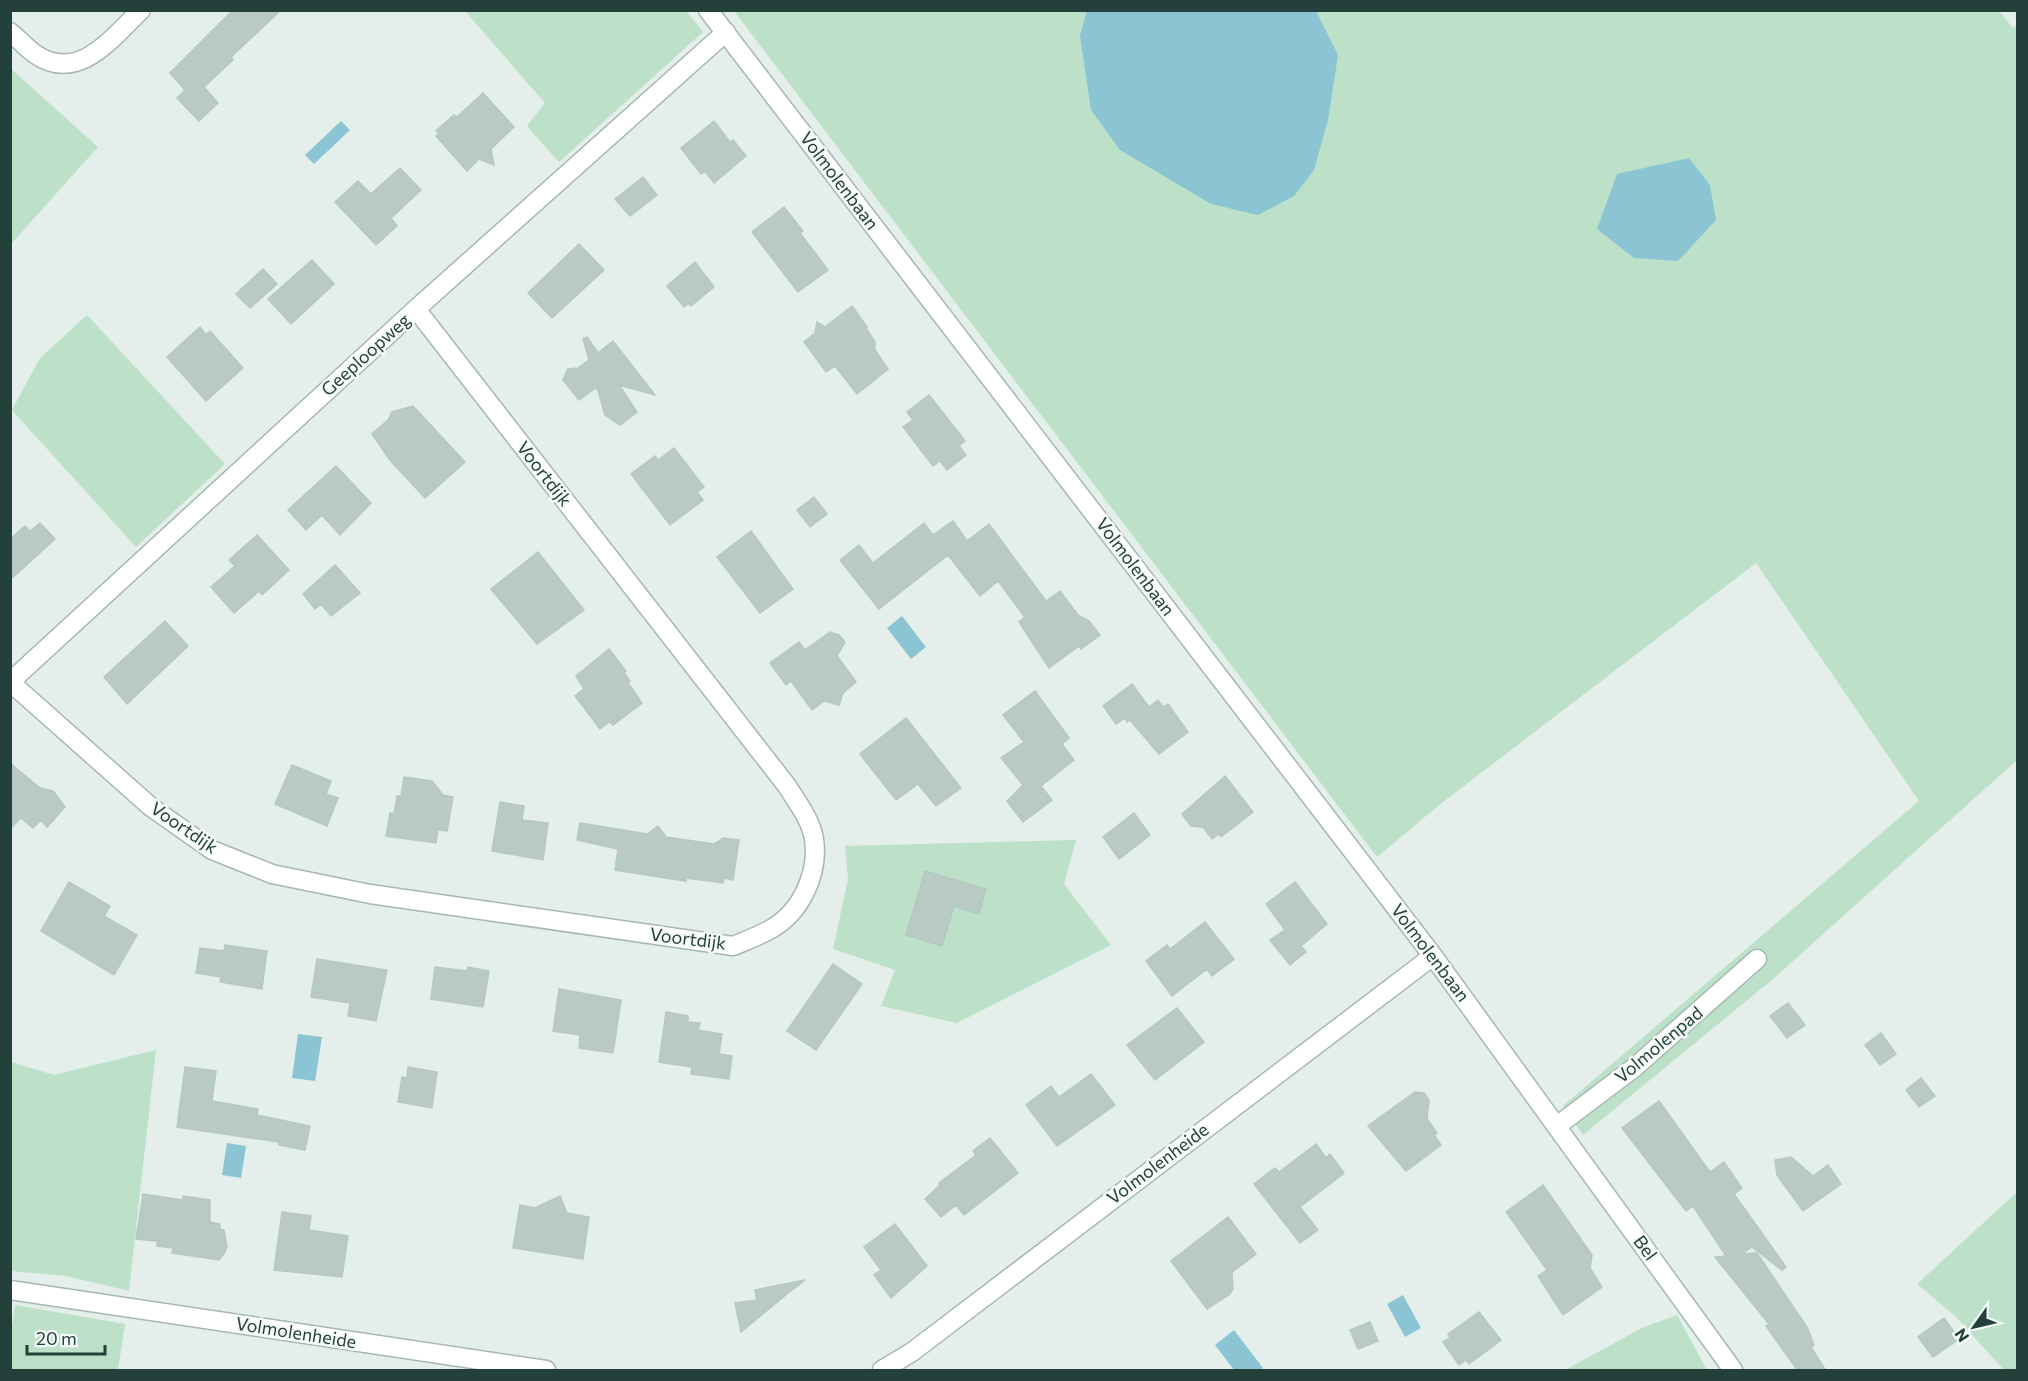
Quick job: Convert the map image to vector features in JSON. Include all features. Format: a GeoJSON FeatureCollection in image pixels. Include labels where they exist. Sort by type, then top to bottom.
{"type":"FeatureCollection","features":[{"type":"Feature","properties":{"kind":"street"},"geometry":{"type":"LineString","coordinates":[[10,32],[36,55],[63,66],[87,60],[141,10]]}},
{"type":"Feature","properties":{"kind":"street","name":"Volmolenbaan"},"geometry":{"type":"LineString","coordinates":[[708,10],[1433,956],[1557,1126]]}},
{"type":"Feature","properties":{"kind":"street","name":"Geeploopweg"},"geometry":{"type":"LineString","coordinates":[[10,682],[416,309],[726,32]]}},
{"type":"Feature","properties":{"kind":"street","name":"Voortdijk"},"geometry":{"type":"LineString","coordinates":[[10,682],[151,807],[212,850],[272,874],[370,894],[733,946],[772,929],[780,922],[802,901],[813,875],[814,839],[804,812],[787,786],[416,309]]}},
{"type":"Feature","properties":{"kind":"street","name":"Volmolenheide"},"geometry":{"type":"LineString","coordinates":[[882,1371],[912,1352],[1433,956]]}},
{"type":"Feature","properties":{"kind":"street","name":"Volmolenpad"},"geometry":{"type":"LineString","coordinates":[[1557,1126],[1635,1067],[1757,959]]}},
{"type":"Feature","properties":{"kind":"street","name":"Bel"},"geometry":{"type":"LineString","coordinates":[[1557,1126],[1733,1371]]}},
{"type":"Feature","properties":{"kind":"street","name":"Volmolenheide"},"geometry":{"type":"LineString","coordinates":[[10,1290],[546,1371]]}},
{"type":"Feature","properties":{"kind":"green space"},"geometry":{"type":"Polygon","coordinates":[[[465,11],[686,11],[703,32],[559,162],[527,126],[545,103],[465,11]]]}},
{"type":"Feature","properties":{"kind":"green space"},"geometry":{"type":"Polygon","coordinates":[[[734,11],[1999,11],[2013,28],[2018,25],[2017,760],[1773,979],[1583,1135],[1563,1106],[1919,801],[1756,563],[1439,805],[1377,857],[734,11]]]}},
{"type":"Feature","properties":{"kind":"green space"},"geometry":{"type":"Polygon","coordinates":[[[11,69],[98,147],[11,244],[11,69]]]}},
{"type":"Feature","properties":{"kind":"green space"},"geometry":{"type":"Polygon","coordinates":[[[87,315],[225,464],[136,547],[12,410],[40,358],[87,315]]]}},
{"type":"Feature","properties":{"kind":"green space"},"geometry":{"type":"Polygon","coordinates":[[[1076,840],[1064,884],[1111,945],[957,1023],[881,1006],[895,970],[833,949],[848,879],[845,846],[1076,840]]]}},
{"type":"Feature","properties":{"kind":"green space"},"geometry":{"type":"Polygon","coordinates":[[[156,1050],[129,1291],[66,1276],[11,1271],[11,1062],[54,1075],[156,1050]]]}},
{"type":"Feature","properties":{"kind":"green space"},"geometry":{"type":"Polygon","coordinates":[[[2017,1192],[2017,1370],[2004,1370],[1955,1316],[1917,1284],[2017,1192]]]}},
{"type":"Feature","properties":{"kind":"green space"},"geometry":{"type":"Polygon","coordinates":[[[15,1305],[125,1324],[118,1370],[11,1370],[11,1333],[15,1305]]]}},
{"type":"Feature","properties":{"kind":"green space"},"geometry":{"type":"Polygon","coordinates":[[[1677,1315],[1707,1370],[1565,1370],[1642,1328],[1677,1315]]]}},
{"type":"Feature","properties":{"kind":"water"},"geometry":{"type":"Polygon","coordinates":[[[1087,10],[1316,11],[1338,55],[1328,120],[1314,170],[1294,196],[1258,215],[1211,204],[1120,150],[1091,110],[1080,36],[1087,10]]]}},
{"type":"Feature","properties":{"kind":"water"},"geometry":{"type":"Polygon","coordinates":[[[341,121],[350,130],[314,164],[305,155],[341,121]]]}},
{"type":"Feature","properties":{"kind":"water"},"geometry":{"type":"Polygon","coordinates":[[[1689,158],[1710,185],[1716,220],[1678,261],[1634,258],[1597,229],[1617,174],[1689,158]]]}},
{"type":"Feature","properties":{"kind":"water"},"geometry":{"type":"Polygon","coordinates":[[[902,616],[926,647],[911,659],[887,628],[902,616]]]}},
{"type":"Feature","properties":{"kind":"water"},"geometry":{"type":"Polygon","coordinates":[[[298,1034],[322,1037],[315,1081],[292,1078],[298,1034]]]}},
{"type":"Feature","properties":{"kind":"water"},"geometry":{"type":"Polygon","coordinates":[[[227,1143],[246,1146],[241,1178],[222,1175],[227,1143]]]}},
{"type":"Feature","properties":{"kind":"water"},"geometry":{"type":"Polygon","coordinates":[[[1403,1295],[1421,1328],[1405,1337],[1387,1304],[1403,1295]]]}},
{"type":"Feature","properties":{"kind":"water"},"geometry":{"type":"Polygon","coordinates":[[[1234,1330],[1263,1368],[1234,1370],[1215,1345],[1234,1330]]]}},
{"type":"Feature","properties":{"kind":"building"},"geometry":{"type":"Polygon","coordinates":[[[233,10],[281,10],[231,57],[233,60],[204,87],[218,103],[199,121],[177,98],[185,90],[170,73],[233,10]]]}},
{"type":"Feature","properties":{"kind":"building"},"geometry":{"type":"Polygon","coordinates":[[[483,93],[514,127],[491,149],[494,165],[479,159],[467,171],[436,136],[439,133],[436,131],[454,115],[457,117],[483,93]]]}},
{"type":"Feature","properties":{"kind":"building"},"geometry":{"type":"Polygon","coordinates":[[[714,121],[730,142],[733,140],[746,156],[714,183],[705,171],[701,174],[681,148],[714,121]]]}},
{"type":"Feature","properties":{"kind":"building"},"geometry":{"type":"Polygon","coordinates":[[[400,168],[421,190],[391,218],[397,226],[376,245],[335,202],[358,181],[371,194],[400,168]]]}},
{"type":"Feature","properties":{"kind":"building"},"geometry":{"type":"Polygon","coordinates":[[[643,177],[657,195],[630,216],[615,199],[643,177]]]}},
{"type":"Feature","properties":{"kind":"building"},"geometry":{"type":"Polygon","coordinates":[[[784,207],[803,231],[800,233],[828,270],[798,292],[752,232],[784,207]]]}},
{"type":"Feature","properties":{"kind":"building"},"geometry":{"type":"Polygon","coordinates":[[[579,244],[604,270],[552,318],[528,293],[579,244]]]}},
{"type":"Feature","properties":{"kind":"building"},"geometry":{"type":"Polygon","coordinates":[[[312,260],[334,284],[291,324],[268,299],[312,260]]]}},
{"type":"Feature","properties":{"kind":"building"},"geometry":{"type":"Polygon","coordinates":[[[695,262],[714,287],[691,306],[689,303],[684,307],[667,286],[695,262]]]}},
{"type":"Feature","properties":{"kind":"building"},"geometry":{"type":"Polygon","coordinates":[[[263,269],[277,284],[250,308],[236,294],[263,269]]]}},
{"type":"Feature","properties":{"kind":"building"},"geometry":{"type":"Polygon","coordinates":[[[852,306],[867,327],[875,342],[875,350],[888,369],[857,394],[835,366],[826,372],[804,342],[815,333],[817,322],[825,327],[852,306]]]}},
{"type":"Feature","properties":{"kind":"building"},"geometry":{"type":"Polygon","coordinates":[[[200,327],[206,335],[210,331],[243,368],[206,401],[167,357],[200,327]]]}},
{"type":"Feature","properties":{"kind":"building"},"geometry":{"type":"Polygon","coordinates":[[[587,337],[598,353],[613,341],[655,395],[619,385],[637,412],[620,425],[605,415],[597,387],[579,400],[563,380],[568,369],[578,368],[589,360],[583,339],[587,337]]]}},
{"type":"Feature","properties":{"kind":"building"},"geometry":{"type":"Polygon","coordinates":[[[929,395],[965,441],[959,446],[966,455],[947,470],[940,461],[933,466],[903,427],[913,420],[907,412],[929,395]]]}},
{"type":"Feature","properties":{"kind":"building"},"geometry":{"type":"Polygon","coordinates":[[[413,406],[465,462],[425,498],[389,459],[372,434],[388,420],[392,412],[413,406]]]}},
{"type":"Feature","properties":{"kind":"building"},"geometry":{"type":"Polygon","coordinates":[[[674,448],[704,487],[697,492],[703,500],[670,525],[631,474],[655,456],[658,460],[674,448]]]}},
{"type":"Feature","properties":{"kind":"building"},"geometry":{"type":"Polygon","coordinates":[[[336,466],[371,503],[340,535],[322,515],[306,530],[288,510],[336,466]]]}},
{"type":"Feature","properties":{"kind":"building"},"geometry":{"type":"Polygon","coordinates":[[[814,497],[827,514],[810,527],[797,510],[814,497]]]}},
{"type":"Feature","properties":{"kind":"building"},"geometry":{"type":"Polygon","coordinates":[[[953,521],[967,541],[989,524],[1046,601],[1060,591],[1078,615],[1089,621],[1100,635],[1081,649],[1079,646],[1049,668],[1019,622],[1025,617],[998,581],[980,596],[948,555],[879,609],[840,560],[859,545],[873,563],[924,523],[933,535],[953,521]]]}},
{"type":"Feature","properties":{"kind":"building"},"geometry":{"type":"Polygon","coordinates":[[[40,523],[55,539],[10,580],[10,539],[25,526],[30,531],[40,523]]]}},
{"type":"Feature","properties":{"kind":"building"},"geometry":{"type":"Polygon","coordinates":[[[751,531],[793,589],[760,613],[717,557],[751,531]]]}},
{"type":"Feature","properties":{"kind":"building"},"geometry":{"type":"Polygon","coordinates":[[[257,535],[289,570],[262,595],[259,591],[234,613],[211,587],[235,566],[229,560],[257,535]]]}},
{"type":"Feature","properties":{"kind":"building"},"geometry":{"type":"Polygon","coordinates":[[[538,552],[584,610],[537,644],[491,589],[538,552]]]}},
{"type":"Feature","properties":{"kind":"building"},"geometry":{"type":"Polygon","coordinates":[[[335,565],[360,593],[331,616],[321,604],[315,609],[303,594],[335,565]]]}},
{"type":"Feature","properties":{"kind":"building"},"geometry":{"type":"Polygon","coordinates":[[[165,621],[188,646],[127,704],[104,677],[165,621]]]}},
{"type":"Feature","properties":{"kind":"building"},"geometry":{"type":"Polygon","coordinates":[[[830,632],[839,635],[845,642],[837,656],[856,682],[843,693],[839,705],[824,701],[812,710],[791,681],[786,685],[770,663],[799,642],[805,650],[830,632]]]}},
{"type":"Feature","properties":{"kind":"building"},"geometry":{"type":"Polygon","coordinates":[[[609,649],[626,671],[624,673],[630,681],[628,683],[642,703],[613,725],[609,722],[600,729],[575,696],[584,689],[576,676],[609,649]]]}},
{"type":"Feature","properties":{"kind":"building"},"geometry":{"type":"Polygon","coordinates":[[[1132,684],[1149,707],[1158,700],[1163,707],[1168,704],[1188,732],[1159,754],[1130,720],[1127,722],[1125,718],[1116,724],[1103,706],[1132,684]]]}},
{"type":"Feature","properties":{"kind":"building"},"geometry":{"type":"Polygon","coordinates":[[[1035,691],[1069,738],[1062,744],[1074,760],[1041,786],[1052,800],[1023,822],[1007,801],[1023,785],[1001,758],[1024,742],[1003,715],[1035,691]]]}},
{"type":"Feature","properties":{"kind":"building"},"geometry":{"type":"Polygon","coordinates":[[[906,718],[961,788],[936,806],[918,784],[896,800],[860,754],[906,718]]]}},
{"type":"Feature","properties":{"kind":"building"},"geometry":{"type":"Polygon","coordinates":[[[10,763],[40,788],[53,791],[65,807],[47,827],[41,820],[33,828],[21,818],[10,829],[10,763]]]}},
{"type":"Feature","properties":{"kind":"building"},"geometry":{"type":"Polygon","coordinates":[[[292,765],[331,781],[326,794],[338,798],[327,826],[275,804],[292,765]]]}},
{"type":"Feature","properties":{"kind":"building"},"geometry":{"type":"Polygon","coordinates":[[[1225,776],[1253,812],[1221,837],[1219,834],[1212,839],[1203,827],[1191,826],[1182,814],[1225,776]]]}},
{"type":"Feature","properties":{"kind":"building"},"geometry":{"type":"Polygon","coordinates":[[[404,777],[432,781],[443,795],[453,797],[447,831],[438,830],[436,843],[386,836],[390,813],[394,814],[397,796],[401,796],[404,777]]]}},
{"type":"Feature","properties":{"kind":"building"},"geometry":{"type":"Polygon","coordinates":[[[500,802],[524,806],[522,820],[548,823],[543,860],[492,851],[500,802]]]}},
{"type":"Feature","properties":{"kind":"building"},"geometry":{"type":"Polygon","coordinates":[[[1134,813],[1150,835],[1119,859],[1103,837],[1134,813]]]}},
{"type":"Feature","properties":{"kind":"building"},"geometry":{"type":"Polygon","coordinates":[[[580,823],[647,834],[658,826],[666,837],[714,844],[723,838],[739,840],[733,880],[724,878],[723,883],[686,878],[686,881],[615,870],[618,849],[577,840],[580,823]]]}},
{"type":"Feature","properties":{"kind":"building"},"geometry":{"type":"Polygon","coordinates":[[[925,871],[986,889],[979,914],[954,906],[942,946],[906,935],[925,871]]]}},
{"type":"Feature","properties":{"kind":"building"},"geometry":{"type":"Polygon","coordinates":[[[69,882],[110,906],[104,916],[137,935],[114,975],[41,931],[69,882]]]}},
{"type":"Feature","properties":{"kind":"building"},"geometry":{"type":"Polygon","coordinates":[[[1295,882],[1327,924],[1301,946],[1306,952],[1290,965],[1270,940],[1285,930],[1266,904],[1295,882]]]}},
{"type":"Feature","properties":{"kind":"building"},"geometry":{"type":"Polygon","coordinates":[[[1205,922],[1234,959],[1212,976],[1207,969],[1172,996],[1146,961],[1167,945],[1170,949],[1205,922]]]}},
{"type":"Feature","properties":{"kind":"building"},"geometry":{"type":"Polygon","coordinates":[[[225,945],[267,951],[262,989],[220,982],[221,977],[196,973],[200,948],[224,951],[225,945]]]}},
{"type":"Feature","properties":{"kind":"building"},"geometry":{"type":"Polygon","coordinates":[[[317,959],[387,970],[376,1021],[348,1016],[350,1003],[311,997],[317,959]]]}},
{"type":"Feature","properties":{"kind":"building"},"geometry":{"type":"Polygon","coordinates":[[[833,964],[862,984],[816,1050],[787,1031],[833,964]]]}},
{"type":"Feature","properties":{"kind":"building"},"geometry":{"type":"Polygon","coordinates":[[[435,967],[467,971],[468,967],[489,971],[483,1007],[431,999],[435,967]]]}},
{"type":"Feature","properties":{"kind":"building"},"geometry":{"type":"Polygon","coordinates":[[[559,989],[621,1000],[613,1053],[579,1048],[580,1035],[553,1031],[559,989]]]}},
{"type":"Feature","properties":{"kind":"building"},"geometry":{"type":"Polygon","coordinates":[[[1788,1003],[1805,1025],[1787,1038],[1770,1016],[1788,1003]]]}},
{"type":"Feature","properties":{"kind":"building"},"geometry":{"type":"Polygon","coordinates":[[[1177,1008],[1204,1042],[1155,1080],[1127,1045],[1177,1008]]]}},
{"type":"Feature","properties":{"kind":"building"},"geometry":{"type":"Polygon","coordinates":[[[666,1012],[688,1016],[688,1022],[700,1023],[698,1030],[722,1034],[719,1054],[732,1056],[729,1079],[691,1074],[692,1067],[659,1062],[666,1012]]]}},
{"type":"Feature","properties":{"kind":"building"},"geometry":{"type":"Polygon","coordinates":[[[1881,1033],[1896,1054],[1880,1065],[1865,1045],[1881,1033]]]}},
{"type":"Feature","properties":{"kind":"building"},"geometry":{"type":"Polygon","coordinates":[[[185,1067],[216,1071],[212,1101],[258,1109],[257,1115],[310,1126],[305,1150],[279,1145],[279,1142],[177,1127],[185,1067]]]}},
{"type":"Feature","properties":{"kind":"building"},"geometry":{"type":"Polygon","coordinates":[[[408,1067],[437,1072],[432,1108],[398,1102],[402,1077],[407,1078],[408,1067]]]}},
{"type":"Feature","properties":{"kind":"building"},"geometry":{"type":"Polygon","coordinates":[[[1091,1074],[1115,1105],[1057,1146],[1026,1105],[1051,1086],[1059,1097],[1091,1074]]]}},
{"type":"Feature","properties":{"kind":"building"},"geometry":{"type":"Polygon","coordinates":[[[1921,1078],[1935,1096],[1919,1107],[1906,1090],[1921,1078]]]}},
{"type":"Feature","properties":{"kind":"building"},"geometry":{"type":"Polygon","coordinates":[[[1415,1092],[1424,1093],[1429,1100],[1427,1119],[1437,1133],[1434,1135],[1441,1145],[1406,1171],[1368,1126],[1415,1092]]]}},
{"type":"Feature","properties":{"kind":"building"},"geometry":{"type":"Polygon","coordinates":[[[1659,1101],[1710,1172],[1724,1162],[1742,1188],[1734,1194],[1786,1267],[1782,1270],[1752,1247],[1742,1254],[1757,1253],[1807,1327],[1814,1345],[1811,1347],[1826,1371],[1798,1371],[1766,1326],[1769,1324],[1715,1257],[1726,1256],[1693,1206],[1686,1211],[1622,1128],[1659,1101]]]}},
{"type":"Feature","properties":{"kind":"building"},"geometry":{"type":"Polygon","coordinates":[[[990,1138],[1018,1173],[964,1215],[956,1205],[941,1217],[925,1199],[940,1185],[939,1183],[976,1155],[973,1151],[990,1138]]]}},
{"type":"Feature","properties":{"kind":"building"},"geometry":{"type":"Polygon","coordinates":[[[1316,1144],[1326,1158],[1330,1154],[1344,1173],[1300,1207],[1318,1230],[1300,1243],[1254,1184],[1275,1168],[1279,1172],[1316,1144]]]}},
{"type":"Feature","properties":{"kind":"building"},"geometry":{"type":"Polygon","coordinates":[[[1791,1157],[1813,1176],[1828,1165],[1841,1184],[1803,1211],[1777,1175],[1775,1160],[1791,1157]]]}},
{"type":"Feature","properties":{"kind":"building"},"geometry":{"type":"Polygon","coordinates":[[[1543,1185],[1592,1255],[1590,1268],[1602,1287],[1563,1315],[1538,1276],[1547,1270],[1506,1212],[1543,1185]]]}},
{"type":"Feature","properties":{"kind":"building"},"geometry":{"type":"Polygon","coordinates":[[[143,1194],[183,1200],[183,1196],[210,1200],[210,1222],[220,1224],[220,1229],[224,1230],[227,1247],[219,1260],[172,1253],[173,1248],[157,1246],[157,1241],[136,1239],[143,1194]]]}},
{"type":"Feature","properties":{"kind":"building"},"geometry":{"type":"Polygon","coordinates":[[[560,1196],[567,1213],[589,1217],[583,1259],[513,1248],[520,1205],[535,1208],[560,1196]]]}},
{"type":"Feature","properties":{"kind":"building"},"geometry":{"type":"Polygon","coordinates":[[[282,1212],[311,1216],[309,1230],[348,1236],[342,1277],[274,1270],[282,1212]]]}},
{"type":"Feature","properties":{"kind":"building"},"geometry":{"type":"Polygon","coordinates":[[[1228,1217],[1256,1254],[1232,1272],[1233,1289],[1230,1294],[1207,1309],[1171,1261],[1228,1217]]]}},
{"type":"Feature","properties":{"kind":"building"},"geometry":{"type":"Polygon","coordinates":[[[895,1224],[927,1266],[891,1298],[874,1275],[881,1270],[864,1247],[895,1224]]]}},
{"type":"Feature","properties":{"kind":"building"},"geometry":{"type":"Polygon","coordinates":[[[805,1280],[741,1332],[735,1303],[757,1300],[755,1290],[805,1280]]]}},
{"type":"Feature","properties":{"kind":"building"},"geometry":{"type":"Polygon","coordinates":[[[1479,1312],[1501,1340],[1469,1364],[1466,1360],[1459,1365],[1443,1342],[1450,1338],[1448,1334],[1479,1312]]]}},
{"type":"Feature","properties":{"kind":"building"},"geometry":{"type":"Polygon","coordinates":[[[1944,1318],[1959,1339],[1933,1357],[1918,1337],[1944,1318]]]}},
{"type":"Feature","properties":{"kind":"building"},"geometry":{"type":"Polygon","coordinates":[[[1370,1322],[1378,1341],[1358,1349],[1350,1330],[1370,1322]]]}}]}
